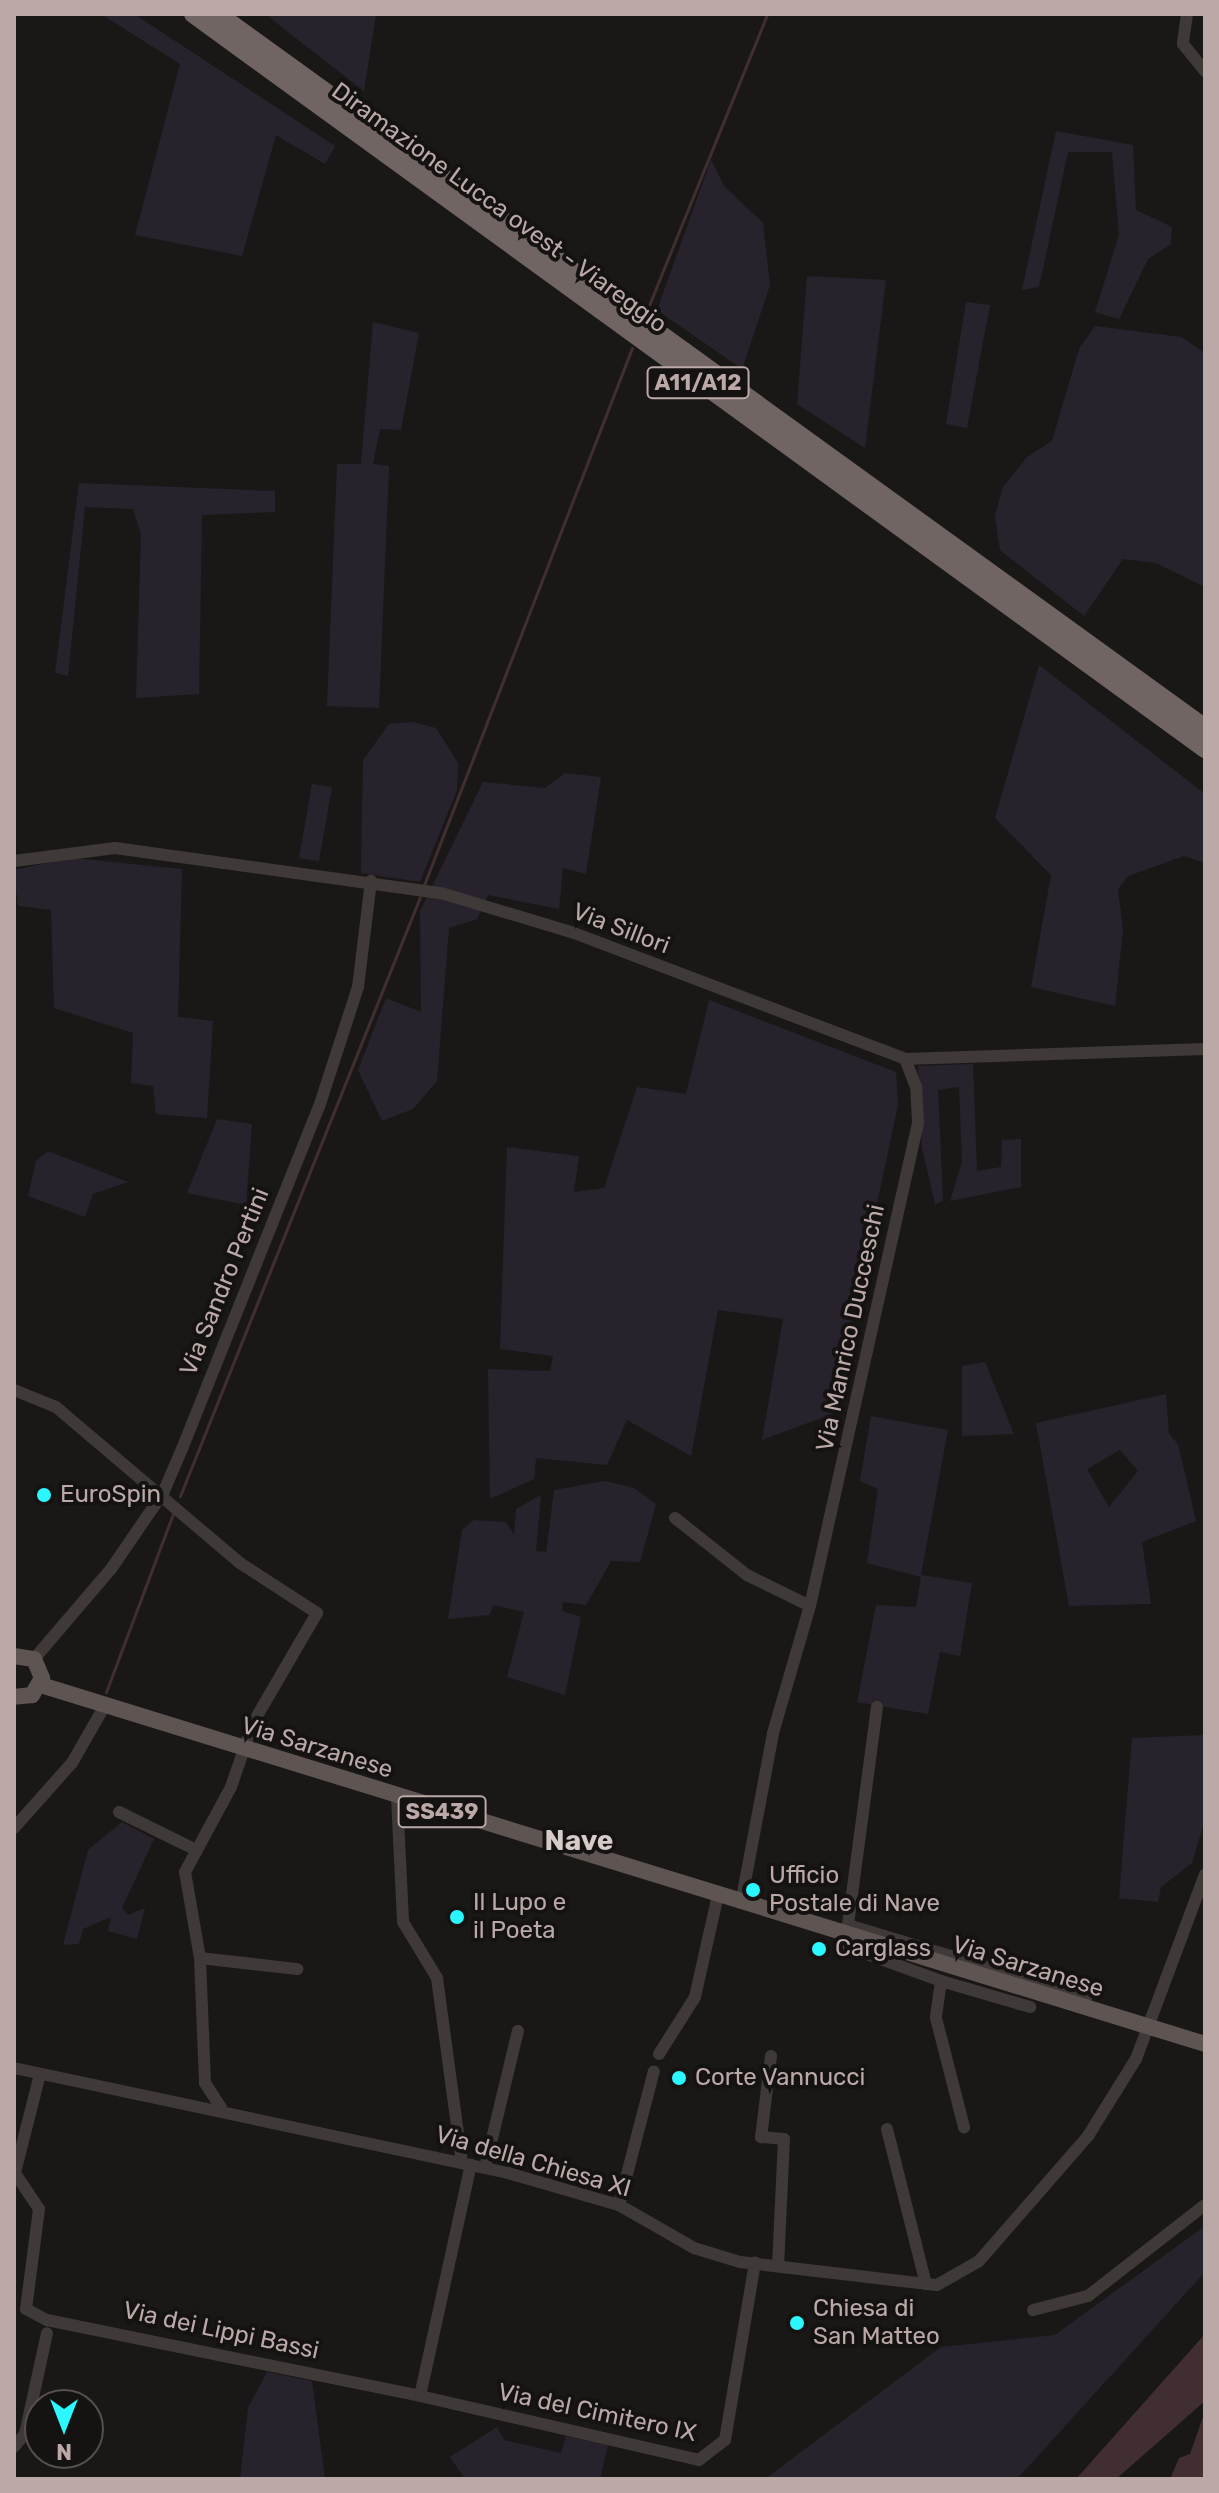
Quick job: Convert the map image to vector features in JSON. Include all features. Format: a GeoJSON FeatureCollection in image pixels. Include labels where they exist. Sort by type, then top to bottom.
{"type":"FeatureCollection","features":[{"type":"Feature","properties":{"kind":"highway","name":"Diramazione Lucca ovest - Viareggio"},"geometry":{"type":"LineString","coordinates":[[193,14],[1205,749]]}},
{"type":"Feature","properties":{"kind":"highway","name":"Diramazione Lucca ovest - Viareggio"},"geometry":{"type":"LineString","coordinates":[[218,14],[1205,728]]}},
{"type":"Feature","properties":{"kind":"main road"},"geometry":{"type":"LineString","coordinates":[[14,1656],[34,1659],[41,1685],[32,1695],[14,1697]]}},
{"type":"Feature","properties":{"kind":"main road","name":"Via Sarzanese"},"geometry":{"type":"LineString","coordinates":[[41,1685],[741,1903],[846,1930],[1205,2044]]}},
{"type":"Feature","properties":{"kind":"street"},"geometry":{"type":"LineString","coordinates":[[1187,14],[1183,44],[1205,71]]}},
{"type":"Feature","properties":{"kind":"street","name":"Via Sillori"},"geometry":{"type":"LineString","coordinates":[[14,861],[115,848],[371,881],[462,898],[574,933],[905,1059],[1205,1049]]}},
{"type":"Feature","properties":{"kind":"street","name":"Via Sandro Pertini"},"geometry":{"type":"LineString","coordinates":[[34,1659],[69,1624],[163,1493],[319,1107],[358,987],[371,881]]}},
{"type":"Feature","properties":{"kind":"street","name":"Via Manrico Ducceschi"},"geometry":{"type":"LineString","coordinates":[[741,1903],[773,1733],[810,1606],[918,1122],[916,1087],[905,1059]]}},
{"type":"Feature","properties":{"kind":"street"},"geometry":{"type":"LineString","coordinates":[[14,1390],[56,1407],[163,1493],[240,1563],[317,1613],[243,1750],[231,1787],[194,1849],[184,1884],[200,1958],[205,2083],[221,2108]]}},
{"type":"Feature","properties":{"kind":"street"},"geometry":{"type":"LineString","coordinates":[[675,1518],[747,1575],[810,1606]]}},
{"type":"Feature","properties":{"kind":"street"},"geometry":{"type":"LineString","coordinates":[[14,1828],[72,1763],[104,1707]]}},
{"type":"Feature","properties":{"kind":"street"},"geometry":{"type":"LineString","coordinates":[[877,1707],[846,1930],[849,1950],[1030,2007]]}},
{"type":"Feature","properties":{"kind":"street"},"geometry":{"type":"LineString","coordinates":[[397,1798],[403,1922],[437,1978],[466,2164],[420,2396]]}},
{"type":"Feature","properties":{"kind":"street"},"geometry":{"type":"LineString","coordinates":[[119,1812],[194,1849]]}},
{"type":"Feature","properties":{"kind":"street","name":"Via della Chiesa XI"},"geometry":{"type":"LineString","coordinates":[[14,2068],[161,2104],[221,2108],[485,2168],[619,2205],[694,2248],[755,2263],[926,2284],[953,2282],[1038,2197],[1088,2136],[1149,2028],[1205,1874]]}},
{"type":"Feature","properties":{"kind":"street"},"geometry":{"type":"LineString","coordinates":[[659,2054],[695,1997],[718,1895]]}},
{"type":"Feature","properties":{"kind":"street"},"geometry":{"type":"LineString","coordinates":[[846,1930],[1086,1997]]}},
{"type":"Feature","properties":{"kind":"street"},"geometry":{"type":"LineString","coordinates":[[200,1958],[297,1969]]}},
{"type":"Feature","properties":{"kind":"street"},"geometry":{"type":"LineString","coordinates":[[941,1981],[936,2018],[964,2127]]}},
{"type":"Feature","properties":{"kind":"street"},"geometry":{"type":"LineString","coordinates":[[485,2168],[518,2031]]}},
{"type":"Feature","properties":{"kind":"street"},"geometry":{"type":"LineString","coordinates":[[771,2056],[761,2137],[784,2139],[778,2266]]}},
{"type":"Feature","properties":{"kind":"street"},"geometry":{"type":"LineString","coordinates":[[619,2205],[654,2071]]}},
{"type":"Feature","properties":{"kind":"street","name":"Via dei Lippi Bassi"},"geometry":{"type":"LineString","coordinates":[[40,2074],[15,2173],[39,2209],[29,2314],[420,2396]]}},
{"type":"Feature","properties":{"kind":"street"},"geometry":{"type":"LineString","coordinates":[[887,2129],[926,2284]]}},
{"type":"Feature","properties":{"kind":"street"},"geometry":{"type":"LineString","coordinates":[[1033,2310],[1088,2296],[1205,2205]]}},
{"type":"Feature","properties":{"kind":"street","name":"Via del Cimitero IX"},"geometry":{"type":"LineString","coordinates":[[420,2396],[699,2460],[725,2440],[755,2263]]}},
{"type":"Feature","properties":{"kind":"street"},"geometry":{"type":"LineString","coordinates":[[14,2447],[25,2434],[47,2333]]}},
{"type":"Feature","properties":{"kind":"shaded area"},"geometry":{"type":"Polygon","coordinates":[[[101,14],[134,14],[335,146],[325,164],[276,135],[242,256],[135,235],[180,64],[101,14]]]}},
{"type":"Feature","properties":{"kind":"shaded area"},"geometry":{"type":"Polygon","coordinates":[[[266,14],[376,14],[364,91],[284,29],[266,14]]]}},
{"type":"Feature","properties":{"kind":"shaded area"},"geometry":{"type":"Polygon","coordinates":[[[1056,131],[1133,145],[1136,210],[1172,227],[1171,244],[1148,259],[1119,319],[1095,312],[1119,235],[1112,152],[1068,152],[1039,287],[1022,290],[1056,131]]]}},
{"type":"Feature","properties":{"kind":"shaded area"},"geometry":{"type":"Polygon","coordinates":[[[711,160],[724,186],[763,223],[770,285],[742,369],[657,310],[711,160]]]}},
{"type":"Feature","properties":{"kind":"shaded area"},"geometry":{"type":"Polygon","coordinates":[[[807,276],[886,280],[865,448],[797,404],[807,276]]]}},
{"type":"Feature","properties":{"kind":"shaded area"},"geometry":{"type":"Polygon","coordinates":[[[966,302],[990,305],[967,428],[946,424],[966,302]]]}},
{"type":"Feature","properties":{"kind":"shaded area"},"geometry":{"type":"Polygon","coordinates":[[[373,322],[419,333],[401,430],[380,429],[373,464],[389,466],[379,708],[327,706],[337,464],[361,464],[373,322]]]}},
{"type":"Feature","properties":{"kind":"shaded area"},"geometry":{"type":"Polygon","coordinates":[[[1095,326],[1181,337],[1205,353],[1205,587],[1156,563],[1123,559],[1084,616],[1000,550],[995,516],[1003,487],[1027,457],[1052,441],[1079,349],[1095,326]]]}},
{"type":"Feature","properties":{"kind":"shaded area"},"geometry":{"type":"Polygon","coordinates":[[[79,483],[275,491],[275,512],[202,515],[199,694],[136,698],[141,534],[133,509],[85,507],[68,676],[55,673],[79,483]]]}},
{"type":"Feature","properties":{"kind":"shaded area"},"geometry":{"type":"Polygon","coordinates":[[[1039,665],[1205,794],[1205,863],[1184,856],[1128,876],[1118,889],[1123,929],[1115,1006],[1031,987],[1051,875],[995,818],[1039,665]]]}},
{"type":"Feature","properties":{"kind":"shaded area"},"geometry":{"type":"Polygon","coordinates":[[[413,722],[436,728],[458,763],[457,790],[420,882],[361,873],[363,760],[389,724],[413,722]]]}},
{"type":"Feature","properties":{"kind":"shaded area"},"geometry":{"type":"Polygon","coordinates":[[[565,773],[601,777],[586,874],[563,868],[559,909],[488,895],[477,919],[449,928],[437,1081],[413,1109],[382,1121],[358,1070],[386,998],[421,1012],[420,911],[483,782],[545,788],[565,773]]]}},
{"type":"Feature","properties":{"kind":"shaded area"},"geometry":{"type":"Polygon","coordinates":[[[312,784],[332,787],[319,861],[299,858],[312,784]]]}},
{"type":"Feature","properties":{"kind":"shaded area"},"geometry":{"type":"Polygon","coordinates":[[[72,858],[182,869],[178,1017],[213,1021],[207,1118],[156,1114],[153,1086],[131,1083],[133,1033],[54,1008],[51,910],[18,906],[14,870],[72,858]]]}},
{"type":"Feature","properties":{"kind":"shaded area"},"geometry":{"type":"Polygon","coordinates":[[[709,1000],[896,1072],[898,1105],[832,1414],[762,1440],[783,1319],[718,1310],[691,1456],[627,1420],[607,1465],[536,1458],[534,1479],[490,1499],[488,1369],[550,1371],[553,1356],[500,1349],[507,1147],[579,1156],[574,1192],[604,1188],[637,1087],[686,1094],[709,1000]]]}},
{"type":"Feature","properties":{"kind":"shaded area"},"geometry":{"type":"Polygon","coordinates":[[[973,1064],[977,1171],[1001,1167],[1002,1140],[1021,1139],[1021,1187],[950,1201],[962,1162],[959,1087],[938,1090],[943,1201],[935,1204],[922,1148],[918,1066],[973,1064]]]}},
{"type":"Feature","properties":{"kind":"shaded area"},"geometry":{"type":"Polygon","coordinates":[[[217,1119],[252,1124],[246,1205],[187,1193],[217,1119]]]}},
{"type":"Feature","properties":{"kind":"shaded area"},"geometry":{"type":"Polygon","coordinates":[[[48,1151],[128,1182],[93,1194],[85,1217],[28,1196],[36,1161],[48,1151]]]}},
{"type":"Feature","properties":{"kind":"shaded area"},"geometry":{"type":"Polygon","coordinates":[[[985,1362],[1014,1434],[962,1436],[962,1366],[985,1362]]]}},
{"type":"Feature","properties":{"kind":"shaded area"},"geometry":{"type":"Polygon","coordinates":[[[1166,1394],[1169,1434],[1178,1444],[1196,1521],[1142,1542],[1151,1604],[1069,1606],[1036,1423],[1166,1394]],[[1120,1450],[1087,1469],[1109,1507],[1138,1471],[1120,1450]]]}},
{"type":"Feature","properties":{"kind":"shaded area"},"geometry":{"type":"Polygon","coordinates":[[[871,1416],[948,1430],[921,1575],[972,1583],[960,1656],[940,1652],[928,1714],[857,1702],[876,1605],[916,1607],[921,1577],[867,1563],[878,1489],[860,1481],[871,1416]]]}},
{"type":"Feature","properties":{"kind":"shaded area"},"geometry":{"type":"Polygon","coordinates":[[[605,1481],[634,1488],[656,1504],[640,1562],[611,1561],[586,1605],[563,1602],[562,1611],[581,1617],[565,1695],[507,1677],[524,1612],[493,1605],[490,1615],[448,1619],[462,1530],[474,1520],[506,1522],[514,1535],[516,1509],[541,1495],[536,1551],[546,1552],[554,1490],[605,1481]]]}},
{"type":"Feature","properties":{"kind":"shaded area"},"geometry":{"type":"Polygon","coordinates":[[[1205,1735],[1205,1819],[1192,1863],[1161,1887],[1158,1902],[1119,1898],[1132,1738],[1205,1735]]]}},
{"type":"Feature","properties":{"kind":"shaded area"},"geometry":{"type":"Polygon","coordinates":[[[122,1822],[154,1839],[122,1908],[128,1915],[145,1908],[137,1939],[108,1931],[111,1917],[83,1929],[79,1944],[63,1945],[88,1850],[122,1822]]]}},
{"type":"Feature","properties":{"kind":"shaded area"},"geometry":{"type":"Polygon","coordinates":[[[1205,2226],[1205,2272],[1017,2479],[765,2479],[941,2347],[1055,2335],[1205,2226]]]}},
{"type":"Feature","properties":{"kind":"shaded area"},"geometry":{"type":"Polygon","coordinates":[[[1205,2334],[1205,2401],[1116,2479],[1076,2479],[1205,2334]]]}},
{"type":"Feature","properties":{"kind":"shaded area"},"geometry":{"type":"Polygon","coordinates":[[[267,2372],[312,2381],[325,2479],[240,2479],[248,2408],[267,2372]]]}},
{"type":"Feature","properties":{"kind":"shaded area"},"geometry":{"type":"Polygon","coordinates":[[[1205,2411],[1205,2479],[1170,2479],[1179,2458],[1190,2454],[1205,2411]]]}},
{"type":"Feature","properties":{"kind":"shaded area"},"geometry":{"type":"Polygon","coordinates":[[[497,2427],[504,2440],[561,2453],[566,2436],[608,2445],[600,2479],[465,2479],[450,2457],[497,2427]]]}},
{"type":"Feature","properties":{"kind":"waterway"},"geometry":{"type":"LineString","coordinates":[[645,315],[767,14]]}},
{"type":"Feature","properties":{"kind":"waterway"},"geometry":{"type":"LineString","coordinates":[[424,885],[632,348]]}},
{"type":"Feature","properties":{"kind":"waterway"},"geometry":{"type":"LineString","coordinates":[[180,1496],[420,897]]}},
{"type":"Feature","properties":{"kind":"waterway"},"geometry":{"type":"LineString","coordinates":[[106,1692],[173,1514]]}},
{"type":"Feature","properties":{"kind":"place","name":"EuroSpin"},"geometry":{"type":"Point","coordinates":[44,1495]}},
{"type":"Feature","properties":{"kind":"place","name":"Ufficio Postale di Nave"},"geometry":{"type":"Point","coordinates":[753,1890]}},
{"type":"Feature","properties":{"kind":"place","name":"Il Lupo e il Poeta"},"geometry":{"type":"Point","coordinates":[457,1917]}},
{"type":"Feature","properties":{"kind":"place","name":"Carglass"},"geometry":{"type":"Point","coordinates":[819,1949]}},
{"type":"Feature","properties":{"kind":"place","name":"Corte Vannucci"},"geometry":{"type":"Point","coordinates":[679,2078]}},
{"type":"Feature","properties":{"kind":"place","name":"Chiesa di San Matteo"},"geometry":{"type":"Point","coordinates":[797,2323]}},
{"type":"Feature","properties":{"kind":"district","name":"Nave"},"geometry":{"type":"Point","coordinates":[579,1841]}}]}
